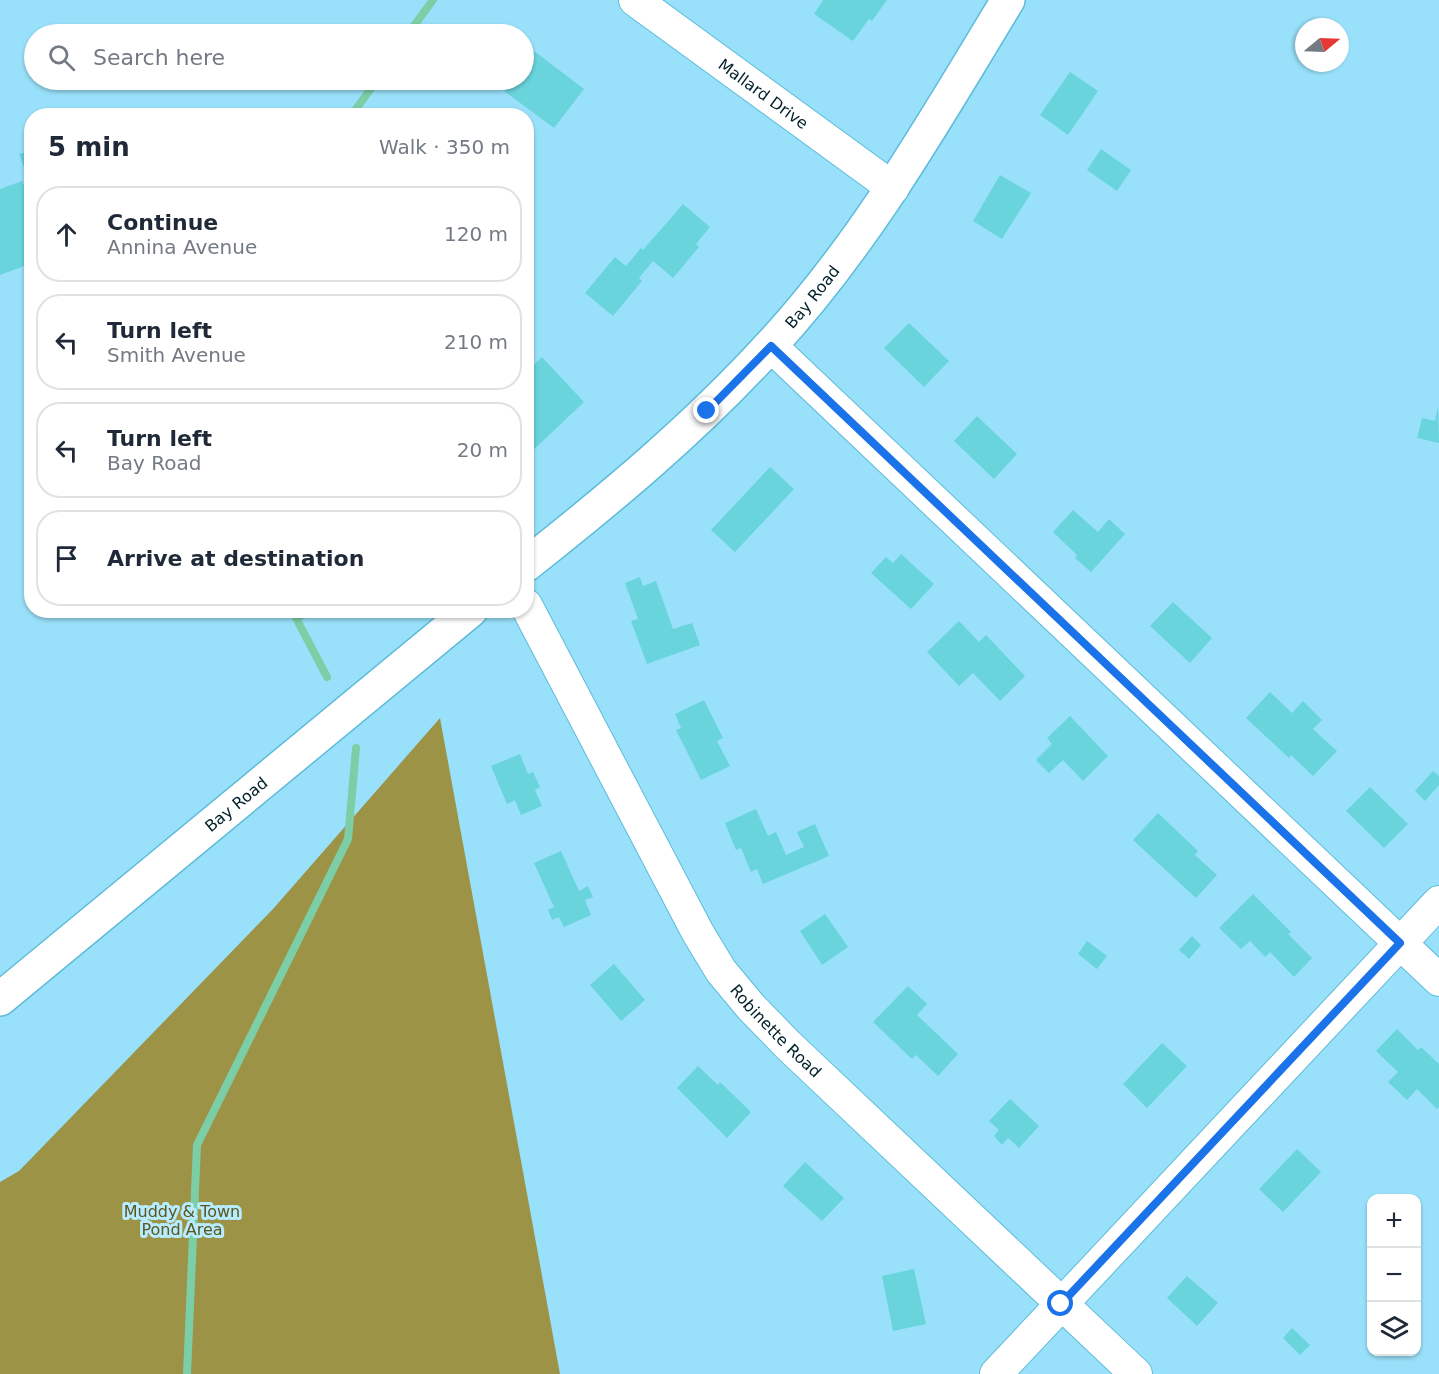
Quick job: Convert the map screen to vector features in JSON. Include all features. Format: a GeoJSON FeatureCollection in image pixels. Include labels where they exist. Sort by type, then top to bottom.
{"type":"FeatureCollection","features":[{"type":"Feature","properties":{"kind":"main road","name":"Bay Road"},"geometry":{"type":"LineString","coordinates":[[534,558],[668,448],[771,346],[827,278],[893,188],[1008,0]]}},
{"type":"Feature","properties":{"kind":"main road","name":"Bay Road"},"geometry":{"type":"LineString","coordinates":[[0,999],[461,618]]}},
{"type":"Feature","properties":{"kind":"street","name":"Mallard Drive"},"geometry":{"type":"LineString","coordinates":[[635,0],[893,188]]}},
{"type":"Feature","properties":{"kind":"street"},"geometry":{"type":"LineString","coordinates":[[771,346],[1439,980]]}},
{"type":"Feature","properties":{"kind":"street","name":"Robinette Road"},"geometry":{"type":"LineString","coordinates":[[533,618],[698,933],[721,971],[751,1007],[788,1045],[1136,1374]]}},
{"type":"Feature","properties":{"kind":"street"},"geometry":{"type":"LineString","coordinates":[[996,1374],[1439,902]]}},
{"type":"Feature","properties":{"kind":"green space","name":"Muddy & Town Pond Area"},"geometry":{"type":"Polygon","coordinates":[[[440,718],[560,1374],[0,1374],[0,1182],[19,1171],[273,909],[440,718]]]}},
{"type":"Feature","properties":{"kind":"building"},"geometry":{"type":"Polygon","coordinates":[[[823,0],[887,0],[872,21],[869,19],[853,41],[814,14],[823,0]]]}},
{"type":"Feature","properties":{"kind":"building"},"geometry":{"type":"Polygon","coordinates":[[[534,51],[584,89],[554,128],[534,113],[534,108],[527,108],[504,91],[534,90],[534,51]]]}},
{"type":"Feature","properties":{"kind":"building"},"geometry":{"type":"Polygon","coordinates":[[[1070,72],[1098,91],[1068,135],[1040,115],[1070,72]]]}},
{"type":"Feature","properties":{"kind":"building"},"geometry":{"type":"Polygon","coordinates":[[[1101,149],[1131,170],[1117,191],[1087,170],[1101,149]]]}},
{"type":"Feature","properties":{"kind":"building"},"geometry":{"type":"Polygon","coordinates":[[[24,153],[24,168],[19,154],[24,153]]]}},
{"type":"Feature","properties":{"kind":"building"},"geometry":{"type":"Polygon","coordinates":[[[1000,175],[1031,193],[1002,239],[973,221],[1000,175]]]}},
{"type":"Feature","properties":{"kind":"building"},"geometry":{"type":"Polygon","coordinates":[[[22,181],[24,186],[24,266],[0,275],[0,189],[22,181]]]}},
{"type":"Feature","properties":{"kind":"building"},"geometry":{"type":"Polygon","coordinates":[[[683,204],[710,227],[696,244],[699,247],[673,278],[653,261],[639,278],[642,281],[613,316],[585,293],[615,257],[626,266],[683,204]]]}},
{"type":"Feature","properties":{"kind":"building"},"geometry":{"type":"Polygon","coordinates":[[[909,323],[949,361],[924,387],[884,348],[909,323]]]}},
{"type":"Feature","properties":{"kind":"building"},"geometry":{"type":"Polygon","coordinates":[[[542,357],[584,402],[534,449],[534,364],[542,357]]]}},
{"type":"Feature","properties":{"kind":"building"},"geometry":{"type":"Polygon","coordinates":[[[1438,406],[1439,443],[1417,438],[1422,418],[1435,421],[1438,406]]]}},
{"type":"Feature","properties":{"kind":"building"},"geometry":{"type":"Polygon","coordinates":[[[977,416],[1017,454],[994,479],[954,441],[977,416]]]}},
{"type":"Feature","properties":{"kind":"building"},"geometry":{"type":"Polygon","coordinates":[[[770,467],[794,489],[735,552],[711,530],[770,467]]]}},
{"type":"Feature","properties":{"kind":"building"},"geometry":{"type":"Polygon","coordinates":[[[1073,510],[1098,532],[1109,519],[1125,534],[1091,572],[1075,558],[1077,555],[1053,532],[1073,510]]]}},
{"type":"Feature","properties":{"kind":"building"},"geometry":{"type":"Polygon","coordinates":[[[901,554],[934,584],[911,609],[871,573],[886,557],[893,563],[901,554]]]}},
{"type":"Feature","properties":{"kind":"building"},"geometry":{"type":"Polygon","coordinates":[[[640,577],[643,586],[656,581],[673,629],[692,623],[700,645],[647,664],[631,621],[638,619],[625,583],[640,577]]]}},
{"type":"Feature","properties":{"kind":"building"},"geometry":{"type":"Polygon","coordinates":[[[1173,602],[1212,638],[1190,663],[1150,626],[1173,602]]]}},
{"type":"Feature","properties":{"kind":"building"},"geometry":{"type":"Polygon","coordinates":[[[959,621],[979,642],[986,635],[1025,676],[1000,701],[973,673],[959,686],[927,652],[959,621]]]}},
{"type":"Feature","properties":{"kind":"building"},"geometry":{"type":"Polygon","coordinates":[[[1270,692],[1292,713],[1303,701],[1322,720],[1313,729],[1337,751],[1313,776],[1291,755],[1289,758],[1246,718],[1270,692]]]}},
{"type":"Feature","properties":{"kind":"building"},"geometry":{"type":"Polygon","coordinates":[[[704,700],[723,738],[717,741],[730,766],[701,780],[676,730],[681,728],[675,714],[704,700]]]}},
{"type":"Feature","properties":{"kind":"building"},"geometry":{"type":"Polygon","coordinates":[[[1070,716],[1108,756],[1083,781],[1063,760],[1049,773],[1036,760],[1052,744],[1047,738],[1070,716]]]}},
{"type":"Feature","properties":{"kind":"building"},"geometry":{"type":"Polygon","coordinates":[[[520,754],[528,774],[533,772],[540,787],[535,790],[542,806],[521,815],[515,800],[507,804],[491,766],[520,754]]]}},
{"type":"Feature","properties":{"kind":"building"},"geometry":{"type":"Polygon","coordinates":[[[1433,771],[1439,776],[1439,785],[1425,801],[1415,791],[1433,771]]]}},
{"type":"Feature","properties":{"kind":"building"},"geometry":{"type":"Polygon","coordinates":[[[1370,787],[1408,824],[1384,848],[1346,811],[1370,787]]]}},
{"type":"Feature","properties":{"kind":"building"},"geometry":{"type":"Polygon","coordinates":[[[756,809],[768,836],[776,832],[786,855],[804,847],[797,832],[815,824],[829,856],[763,884],[757,869],[751,872],[741,848],[736,850],[725,823],[756,809]]]}},
{"type":"Feature","properties":{"kind":"building"},"geometry":{"type":"Polygon","coordinates":[[[1158,813],[1198,851],[1195,855],[1217,875],[1196,898],[1133,840],[1158,813]]]}},
{"type":"Feature","properties":{"kind":"building"},"geometry":{"type":"Polygon","coordinates":[[[561,851],[579,891],[588,886],[593,897],[585,900],[591,915],[564,927],[559,917],[552,920],[548,910],[554,907],[534,863],[561,851]]]}},
{"type":"Feature","properties":{"kind":"building"},"geometry":{"type":"Polygon","coordinates":[[[1253,894],[1291,932],[1288,934],[1312,958],[1294,977],[1270,952],[1265,957],[1250,941],[1241,949],[1219,928],[1253,894]]]}},
{"type":"Feature","properties":{"kind":"building"},"geometry":{"type":"Polygon","coordinates":[[[825,914],[848,947],[822,965],[800,931],[825,914]]]}},
{"type":"Feature","properties":{"kind":"building"},"geometry":{"type":"Polygon","coordinates":[[[1192,936],[1201,945],[1189,959],[1179,950],[1192,936]]]}},
{"type":"Feature","properties":{"kind":"building"},"geometry":{"type":"Polygon","coordinates":[[[1087,941],[1107,956],[1097,969],[1078,954],[1087,941]]]}},
{"type":"Feature","properties":{"kind":"building"},"geometry":{"type":"Polygon","coordinates":[[[614,964],[645,1000],[621,1021],[590,985],[614,964]]]}},
{"type":"Feature","properties":{"kind":"building"},"geometry":{"type":"Polygon","coordinates":[[[908,986],[927,1004],[917,1015],[958,1054],[938,1076],[916,1055],[912,1059],[873,1022],[908,986]]]}},
{"type":"Feature","properties":{"kind":"building"},"geometry":{"type":"Polygon","coordinates":[[[1397,1029],[1418,1050],[1421,1047],[1439,1064],[1439,1107],[1437,1109],[1417,1089],[1407,1100],[1388,1082],[1398,1072],[1376,1051],[1397,1029]]]}},
{"type":"Feature","properties":{"kind":"building"},"geometry":{"type":"Polygon","coordinates":[[[1162,1043],[1187,1066],[1147,1108],[1123,1084],[1162,1043]]]}},
{"type":"Feature","properties":{"kind":"building"},"geometry":{"type":"Polygon","coordinates":[[[698,1066],[718,1085],[720,1082],[751,1112],[727,1138],[677,1088],[698,1066]]]}},
{"type":"Feature","properties":{"kind":"building"},"geometry":{"type":"Polygon","coordinates":[[[1010,1099],[1039,1126],[1019,1148],[1008,1138],[1002,1145],[994,1136],[999,1130],[989,1121],[1010,1099]]]}},
{"type":"Feature","properties":{"kind":"building"},"geometry":{"type":"Polygon","coordinates":[[[1297,1149],[1321,1172],[1283,1212],[1259,1189],[1297,1149]]]}},
{"type":"Feature","properties":{"kind":"building"},"geometry":{"type":"Polygon","coordinates":[[[805,1162],[844,1198],[822,1221],[783,1186],[805,1162]]]}},
{"type":"Feature","properties":{"kind":"building"},"geometry":{"type":"Polygon","coordinates":[[[914,1269],[926,1324],[893,1331],[882,1276],[914,1269]]]}},
{"type":"Feature","properties":{"kind":"building"},"geometry":{"type":"Polygon","coordinates":[[[1187,1276],[1218,1303],[1197,1326],[1167,1298],[1187,1276]]]}},
{"type":"Feature","properties":{"kind":"building"},"geometry":{"type":"Polygon","coordinates":[[[1292,1328],[1310,1345],[1300,1355],[1283,1338],[1292,1328]]]}},
{"type":"Feature","properties":{"kind":"waterway"},"geometry":{"type":"LineString","coordinates":[[415,24],[433,0]]}},
{"type":"Feature","properties":{"kind":"waterway"},"geometry":{"type":"LineString","coordinates":[[357,108],[370,90]]}},
{"type":"Feature","properties":{"kind":"waterway"},"geometry":{"type":"LineString","coordinates":[[296,618],[327,677]]}},
{"type":"Feature","properties":{"kind":"waterway"},"geometry":{"type":"LineString","coordinates":[[187,1374],[197,1145],[348,839],[356,748]]}},
{"type":"Feature","properties":{"kind":"route"},"geometry":{"type":"LineString","coordinates":[[707,411],[771,346],[1400,943],[1061,1304]]}}]}
